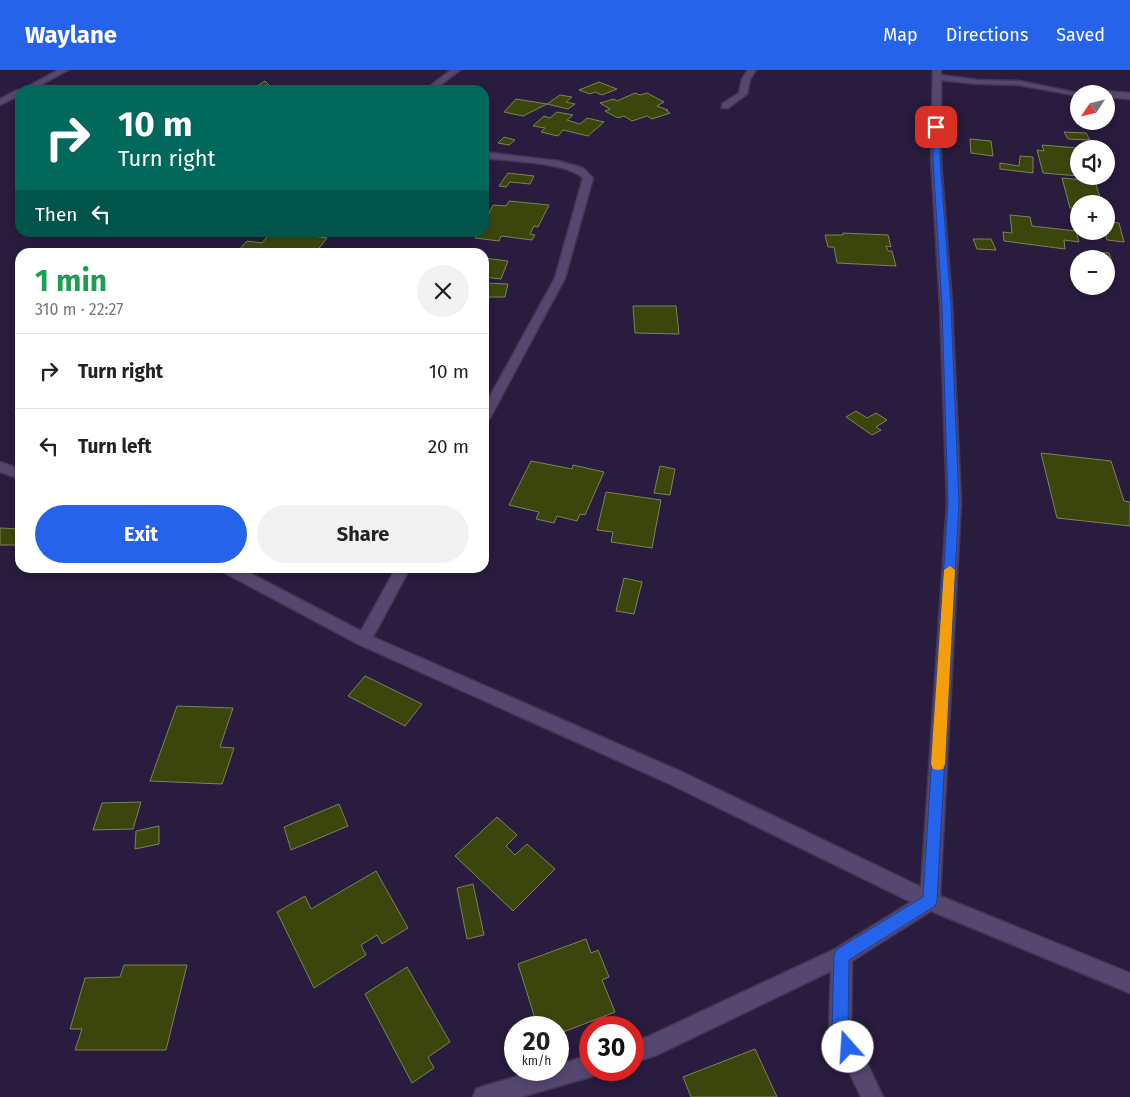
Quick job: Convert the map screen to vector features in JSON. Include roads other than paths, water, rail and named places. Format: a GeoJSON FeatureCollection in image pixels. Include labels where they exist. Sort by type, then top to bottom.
{"type":"FeatureCollection","features":[{"type":"Feature","properties":{"kind":"street"},"geometry":{"type":"LineString","coordinates":[[35,85],[64,70]]}},
{"type":"Feature","properties":{"kind":"street"},"geometry":{"type":"LineString","coordinates":[[436,85],[456,70]]}},
{"type":"Feature","properties":{"kind":"street"},"geometry":{"type":"LineString","coordinates":[[725,106],[744,94],[746,79],[752,70]]}},
{"type":"Feature","properties":{"kind":"street"},"geometry":{"type":"LineString","coordinates":[[930,901],[954,503],[946,306],[936,160],[937,73],[978,82],[1019,83],[1070,92]]}},
{"type":"Feature","properties":{"kind":"street"},"geometry":{"type":"LineString","coordinates":[[0,102],[15,94]]}},
{"type":"Feature","properties":{"kind":"street"},"geometry":{"type":"LineString","coordinates":[[1115,95],[1130,96]]}},
{"type":"Feature","properties":{"kind":"street"},"geometry":{"type":"LineString","coordinates":[[489,155],[558,164],[580,170],[588,178],[560,278],[489,409]]}},
{"type":"Feature","properties":{"kind":"street"},"geometry":{"type":"LineString","coordinates":[[0,467],[15,472]]}},
{"type":"Feature","properties":{"kind":"street"},"geometry":{"type":"LineString","coordinates":[[237,573],[364,640],[676,778],[930,901],[1130,983]]}},
{"type":"Feature","properties":{"kind":"street"},"geometry":{"type":"LineString","coordinates":[[364,640],[400,573]]}},
{"type":"Feature","properties":{"kind":"street"},"geometry":{"type":"LineString","coordinates":[[644,1048],[842,956],[930,901]]}},
{"type":"Feature","properties":{"kind":"street"},"geometry":{"type":"LineString","coordinates":[[842,956],[840,1030],[872,1097]]}},
{"type":"Feature","properties":{"kind":"street"},"geometry":{"type":"LineString","coordinates":[[484,1097],[579,1069]]}}]}
